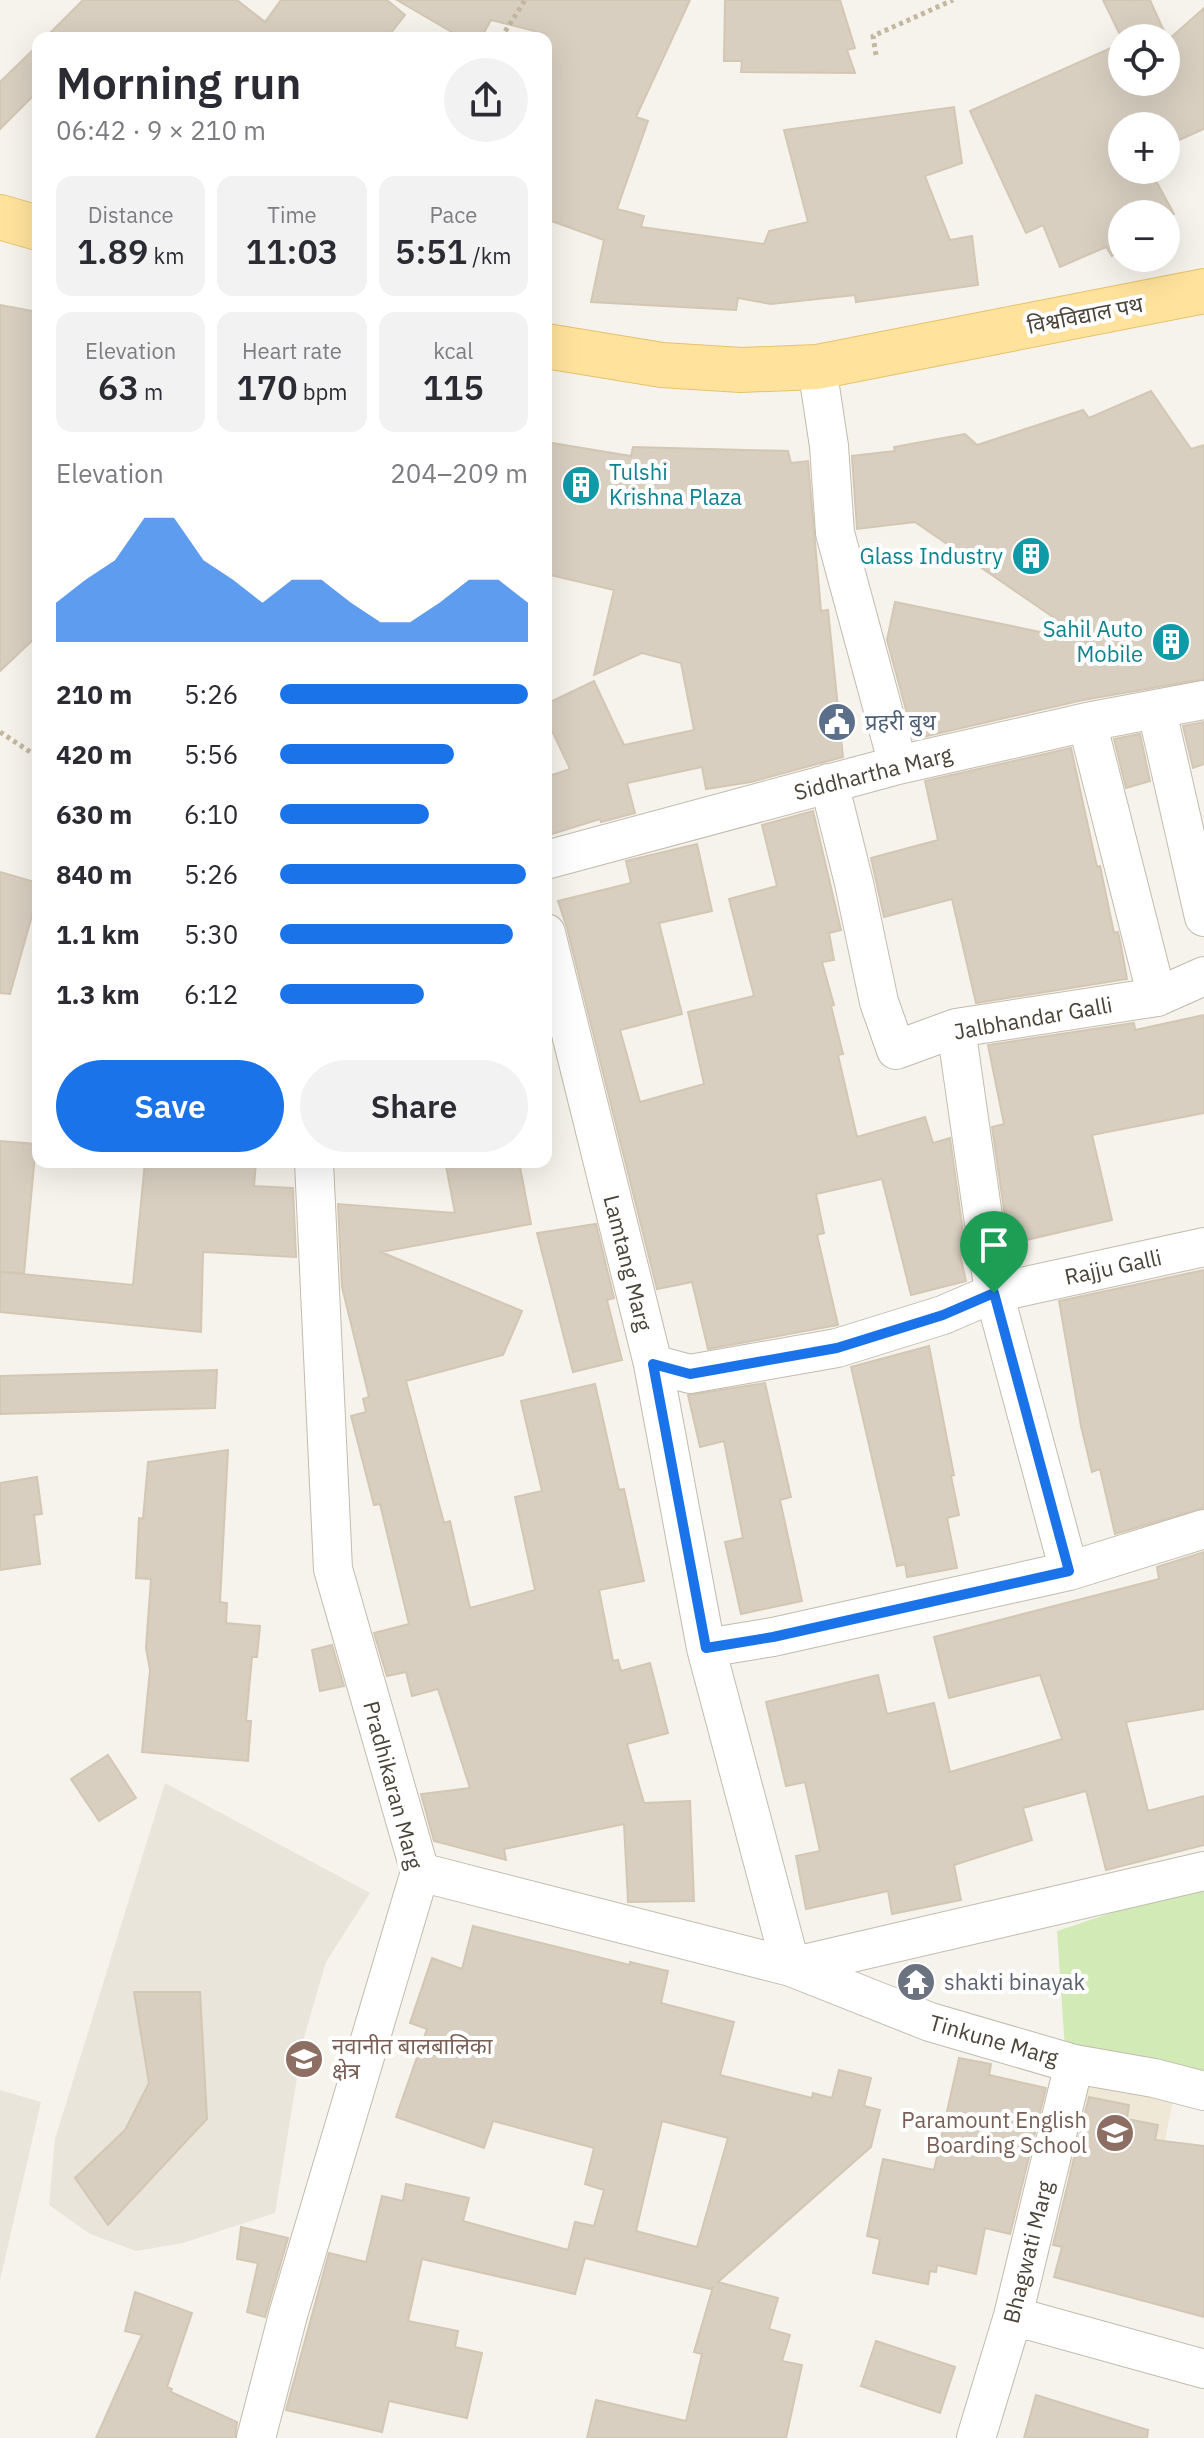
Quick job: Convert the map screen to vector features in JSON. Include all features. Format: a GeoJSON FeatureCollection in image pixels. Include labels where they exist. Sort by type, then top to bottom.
{"type":"FeatureCollection","features":[{"type":"Feature","properties":{"kind":"main road"},"geometry":{"type":"LineString","coordinates":[[0,217],[32,226]]}},
{"type":"Feature","properties":{"kind":"main road","name":"विश्वविद्याल पथ"},"geometry":{"type":"LineString","coordinates":[[552,347],[662,365],[741,370],[817,367],[1204,291]]}},
{"type":"Feature","properties":{"kind":"street"},"geometry":{"type":"LineString","coordinates":[[817,367],[829,446],[835,533],[898,765]]}},
{"type":"Feature","properties":{"kind":"street","name":"Siddhartha Marg"},"geometry":{"type":"LineString","coordinates":[[552,858],[898,765],[1087,722],[1204,700]]}},
{"type":"Feature","properties":{"kind":"street"},"geometry":{"type":"LineString","coordinates":[[1157,711],[1204,917]]}},
{"type":"Feature","properties":{"kind":"street"},"geometry":{"type":"LineString","coordinates":[[1087,722],[1157,997]]}},
{"type":"Feature","properties":{"kind":"street","name":"Jalbhandar Galli"},"geometry":{"type":"LineString","coordinates":[[829,783],[879,1002],[896,1050],[956,1028],[1157,997],[1204,976]]}},
{"type":"Feature","properties":{"kind":"street","name":"Lamtang Marg"},"geometry":{"type":"LineString","coordinates":[[552,957],[653,1364],[706,1648],[791,1967]]}},
{"type":"Feature","properties":{"kind":"street"},"geometry":{"type":"LineString","coordinates":[[956,1028],[994,1293],[1069,1571]]}},
{"type":"Feature","properties":{"kind":"street","name":"Pradhikaran Marg"},"geometry":{"type":"LineString","coordinates":[[260,2437],[288,2315],[420,1872],[333,1569],[314,1168]]}},
{"type":"Feature","properties":{"kind":"street","name":"Rajju Galli"},"geometry":{"type":"LineString","coordinates":[[653,1364],[690,1374],[837,1348],[943,1315],[994,1293],[1204,1247]]}},
{"type":"Feature","properties":{"kind":"street"},"geometry":{"type":"LineString","coordinates":[[706,1648],[773,1637],[1069,1571],[1204,1529]]}},
{"type":"Feature","properties":{"kind":"street","name":"Tinkune Marg"},"geometry":{"type":"LineString","coordinates":[[791,1967],[1204,1871]]}},
{"type":"Feature","properties":{"kind":"street","name":"Tinkune Marg"},"geometry":{"type":"LineString","coordinates":[[420,1872],[791,1967],[930,2022],[1074,2064],[1154,2078],[1204,2091]]}},
{"type":"Feature","properties":{"kind":"street","name":"Bhagwati Marg"},"geometry":{"type":"LineString","coordinates":[[976,2438],[1013,2316],[1074,2064]]}},
{"type":"Feature","properties":{"kind":"street"},"geometry":{"type":"LineString","coordinates":[[1013,2316],[1204,2369]]}},
{"type":"Feature","properties":{"kind":"path"},"geometry":{"type":"LineString","coordinates":[[505,32],[525,0]]}},
{"type":"Feature","properties":{"kind":"path"},"geometry":{"type":"LineString","coordinates":[[876,55],[873,36],[953,0]]}},
{"type":"Feature","properties":{"kind":"path"},"geometry":{"type":"LineString","coordinates":[[0,732],[32,753]]}},
{"type":"Feature","properties":{"kind":"shaded area"},"geometry":{"type":"Polygon","coordinates":[[[165,1783],[370,1893],[326,1962],[303,2041],[275,2213],[183,2243],[136,2251],[90,2234],[49,2205],[55,2139],[165,1783]]]}},
{"type":"Feature","properties":{"kind":"shaded area","name":"Paramount English Boarding School"},"geometry":{"type":"Polygon","coordinates":[[[1079,2075],[1174,2095],[1155,2192],[1053,2171],[1079,2075]]]}},
{"type":"Feature","properties":{"kind":"shaded area"},"geometry":{"type":"Polygon","coordinates":[[[0,2090],[41,2102],[0,2280],[0,2090]]]}},
{"type":"Feature","properties":{"kind":"green space"},"geometry":{"type":"Polygon","coordinates":[[[1204,1882],[1204,2075],[1065,2049],[1057,1931],[1204,1882]]]}},
{"type":"Feature","properties":{"kind":"building"},"geometry":{"type":"Polygon","coordinates":[[[83,0],[237,0],[265,22],[281,0],[387,0],[405,15],[392,32],[51,32],[83,0]]]}},
{"type":"Feature","properties":{"kind":"building"},"geometry":{"type":"Polygon","coordinates":[[[397,0],[690,0],[636,117],[648,121],[617,209],[644,216],[641,227],[764,244],[769,231],[808,222],[784,130],[954,107],[962,163],[925,176],[950,240],[972,236],[978,285],[856,302],[855,295],[771,304],[738,298],[736,310],[591,302],[604,240],[552,221],[552,32],[538,32],[491,20],[484,32],[452,32],[397,0]]]}},
{"type":"Feature","properties":{"kind":"building"},"geometry":{"type":"Polygon","coordinates":[[[725,0],[840,0],[855,48],[847,50],[855,73],[741,72],[742,61],[724,61],[725,0]]]}},
{"type":"Feature","properties":{"kind":"building"},"geometry":{"type":"Polygon","coordinates":[[[1103,0],[1150,0],[1161,24],[1115,24],[1103,0]]]}},
{"type":"Feature","properties":{"kind":"building"},"geometry":{"type":"Polygon","coordinates":[[[1204,8],[1204,129],[1180,140],[1180,112],[1108,112],[1108,184],[1158,184],[1166,200],[1108,200],[1108,250],[1106,247],[1060,267],[1043,225],[1026,233],[970,111],[1108,49],[1108,96],[1180,96],[1180,29],[1204,8]]]}},
{"type":"Feature","properties":{"kind":"building"},"geometry":{"type":"Polygon","coordinates":[[[32,51],[32,97],[0,129],[0,82],[32,51]]]}},
{"type":"Feature","properties":{"kind":"building"},"geometry":{"type":"Polygon","coordinates":[[[0,305],[32,311],[32,641],[0,671],[0,305]]]}},
{"type":"Feature","properties":{"kind":"building"},"geometry":{"type":"Polygon","coordinates":[[[1151,391],[1191,449],[1204,445],[1204,679],[1083,700],[914,739],[887,640],[895,602],[1089,642],[915,522],[857,529],[852,456],[895,451],[894,447],[965,434],[977,445],[1083,410],[1089,418],[1151,391]]]}},
{"type":"Feature","properties":{"kind":"building"},"geometry":{"type":"Polygon","coordinates":[[[552,443],[631,456],[633,447],[788,451],[791,463],[808,461],[821,611],[828,610],[843,757],[751,782],[706,789],[702,767],[627,783],[635,813],[601,822],[600,819],[552,834],[552,775],[570,769],[552,731],[552,701],[594,681],[624,745],[694,730],[681,663],[642,653],[594,675],[614,590],[552,575],[552,443]]]}},
{"type":"Feature","properties":{"kind":"building"},"geometry":{"type":"Polygon","coordinates":[[[1204,722],[1204,764],[1193,768],[1183,726],[1204,722]]]}},
{"type":"Feature","properties":{"kind":"building"},"geometry":{"type":"Polygon","coordinates":[[[1140,734],[1150,781],[1126,788],[1114,739],[1140,734]]]}},
{"type":"Feature","properties":{"kind":"building"},"geometry":{"type":"Polygon","coordinates":[[[1071,748],[1097,867],[1100,866],[1114,933],[1118,932],[1127,979],[976,1003],[952,899],[884,917],[871,858],[938,840],[925,781],[1071,748]]]}},
{"type":"Feature","properties":{"kind":"building"},"geometry":{"type":"Polygon","coordinates":[[[813,811],[841,930],[829,933],[834,960],[822,962],[834,1005],[831,1006],[843,1054],[838,1055],[857,1137],[925,1117],[933,1143],[950,1138],[966,1254],[960,1255],[966,1281],[911,1295],[882,1179],[816,1194],[824,1233],[817,1235],[838,1325],[708,1349],[692,1282],[657,1289],[558,901],[631,883],[626,861],[697,844],[712,911],[659,923],[682,1014],[620,1030],[640,1102],[704,1084],[688,1012],[754,996],[729,899],[777,886],[762,825],[813,811]]]}},
{"type":"Feature","properties":{"kind":"building"},"geometry":{"type":"Polygon","coordinates":[[[0,872],[32,881],[32,915],[10,994],[0,993],[0,872]]]}},
{"type":"Feature","properties":{"kind":"building"},"geometry":{"type":"Polygon","coordinates":[[[1204,1015],[1204,1113],[1092,1135],[1112,1220],[1009,1244],[992,1127],[1004,1124],[988,1045],[1134,1023],[1135,1030],[1204,1015]]]}},
{"type":"Feature","properties":{"kind":"building"},"geometry":{"type":"Polygon","coordinates":[[[0,1141],[32,1144],[34,1168],[24,1273],[1,1272],[133,1285],[144,1168],[256,1168],[254,1186],[293,1188],[296,1257],[203,1252],[201,1332],[0,1312],[0,1141]]]}},
{"type":"Feature","properties":{"kind":"building"},"geometry":{"type":"Polygon","coordinates":[[[446,1168],[520,1168],[531,1224],[381,1252],[522,1311],[503,1355],[406,1381],[444,1523],[450,1521],[470,1608],[535,1590],[515,1497],[542,1491],[521,1401],[595,1384],[619,1490],[624,1489],[644,1581],[599,1590],[613,1661],[618,1660],[621,1671],[650,1663],[668,1733],[627,1744],[644,1803],[690,1801],[694,1901],[628,1902],[624,1824],[504,1849],[506,1860],[434,1841],[421,1794],[470,1788],[438,1689],[412,1696],[406,1672],[387,1676],[374,1633],[409,1624],[380,1504],[374,1505],[351,1416],[366,1412],[363,1399],[369,1397],[342,1287],[338,1204],[455,1213],[446,1168]]]}},
{"type":"Feature","properties":{"kind":"building"},"geometry":{"type":"Polygon","coordinates":[[[596,1224],[614,1298],[607,1300],[622,1360],[573,1372],[537,1233],[596,1224]]]}},
{"type":"Feature","properties":{"kind":"building"},"geometry":{"type":"Polygon","coordinates":[[[1204,1270],[1204,1508],[1115,1534],[1100,1469],[1092,1472],[1059,1301],[1204,1270]]]}},
{"type":"Feature","properties":{"kind":"building"},"geometry":{"type":"Polygon","coordinates":[[[929,1346],[954,1475],[951,1476],[959,1515],[947,1518],[957,1568],[907,1577],[905,1564],[897,1566],[851,1367],[929,1346]]]}},
{"type":"Feature","properties":{"kind":"building"},"geometry":{"type":"Polygon","coordinates":[[[217,1370],[215,1408],[0,1414],[0,1376],[217,1370]]]}},
{"type":"Feature","properties":{"kind":"building"},"geometry":{"type":"Polygon","coordinates":[[[765,1383],[791,1497],[780,1500],[802,1601],[741,1614],[725,1542],[743,1538],[724,1441],[700,1447],[688,1395],[765,1383]]]}},
{"type":"Feature","properties":{"kind":"building"},"geometry":{"type":"Polygon","coordinates":[[[228,1450],[220,1602],[227,1603],[226,1623],[260,1626],[257,1657],[252,1657],[246,1721],[251,1721],[248,1761],[142,1752],[150,1670],[146,1648],[151,1579],[136,1578],[139,1518],[143,1519],[148,1462],[228,1450]]]}},
{"type":"Feature","properties":{"kind":"building"},"geometry":{"type":"Polygon","coordinates":[[[37,1477],[42,1514],[34,1515],[40,1564],[0,1570],[0,1483],[37,1477]]]}},
{"type":"Feature","properties":{"kind":"building"},"geometry":{"type":"Polygon","coordinates":[[[1204,1552],[1204,1709],[1126,1722],[1148,1811],[1204,1796],[1204,1845],[1106,1870],[1086,1791],[1023,1808],[1032,1840],[954,1865],[961,1900],[892,1914],[888,1891],[806,1909],[796,1856],[820,1851],[805,1782],[786,1786],[766,1702],[878,1675],[887,1714],[934,1703],[950,1772],[1062,1739],[1040,1675],[949,1698],[934,1637],[1159,1579],[1157,1567],[1204,1552]]]}},
{"type":"Feature","properties":{"kind":"building"},"geometry":{"type":"Polygon","coordinates":[[[332,1645],[344,1686],[320,1691],[312,1650],[332,1645]]]}},
{"type":"Feature","properties":{"kind":"building"},"geometry":{"type":"Polygon","coordinates":[[[108,1755],[136,1798],[99,1821],[71,1779],[108,1755]]]}},
{"type":"Feature","properties":{"kind":"building"},"geometry":{"type":"Polygon","coordinates":[[[473,1926],[630,1965],[630,1962],[668,1971],[661,2003],[734,2022],[720,2075],[812,2098],[813,2093],[832,2098],[839,2070],[871,2078],[864,2106],[880,2110],[871,2147],[718,2282],[778,2298],[769,2329],[790,2335],[782,2361],[802,2365],[786,2438],[587,2438],[596,2400],[686,2421],[702,2354],[694,2352],[713,2287],[710,2289],[585,2258],[575,2294],[422,2259],[408,2321],[458,2331],[455,2347],[482,2353],[467,2418],[389,2401],[382,2432],[286,2410],[329,2253],[366,2262],[382,2196],[403,2201],[406,2184],[469,2198],[463,2221],[568,2250],[575,2222],[594,2226],[604,2190],[585,2184],[594,2148],[493,2121],[484,2148],[396,2117],[427,2029],[410,2023],[432,1958],[462,1969],[473,1926]],[[662,2121],[636,2231],[697,2247],[728,2138],[662,2121]]]}},
{"type":"Feature","properties":{"kind":"building"},"geometry":{"type":"Polygon","coordinates":[[[134,1992],[200,1992],[207,2119],[108,2225],[75,2178],[125,2130],[149,2083],[134,1992]]]}},
{"type":"Feature","properties":{"kind":"building"},"geometry":{"type":"Polygon","coordinates":[[[959,2058],[991,2064],[989,2075],[1046,2088],[1010,2234],[985,2228],[976,2274],[937,2265],[936,2272],[930,2271],[928,2284],[873,2273],[880,2239],[867,2236],[883,2159],[934,2170],[959,2058]]]}},
{"type":"Feature","properties":{"kind":"building"},"geometry":{"type":"Polygon","coordinates":[[[1089,2097],[1129,2105],[1127,2119],[1158,2125],[1155,2140],[1204,2146],[1204,2317],[1054,2277],[1062,2247],[1053,2245],[1089,2097]]]}},
{"type":"Feature","properties":{"kind":"building"},"geometry":{"type":"Polygon","coordinates":[[[241,2227],[288,2238],[265,2317],[247,2312],[258,2263],[237,2259],[241,2227]]]}},
{"type":"Feature","properties":{"kind":"building"},"geometry":{"type":"Polygon","coordinates":[[[135,2292],[192,2313],[167,2387],[172,2389],[171,2392],[237,2422],[235,2438],[96,2438],[142,2335],[125,2331],[135,2292]]]}},
{"type":"Feature","properties":{"kind":"building"},"geometry":{"type":"Polygon","coordinates":[[[876,2341],[955,2367],[940,2413],[861,2386],[876,2341]]]}},
{"type":"Feature","properties":{"kind":"building"},"geometry":{"type":"Polygon","coordinates":[[[1036,2395],[1148,2430],[1147,2438],[1024,2438],[1036,2395]]]}},
{"type":"Feature","properties":{"kind":"place","name":"Tulshi Krishna Plaza"},"geometry":{"type":"Point","coordinates":[581,485]}},
{"type":"Feature","properties":{"kind":"place","name":"Glass Industry"},"geometry":{"type":"Point","coordinates":[1031,556]}},
{"type":"Feature","properties":{"kind":"place","name":"Sahil Auto Mobile"},"geometry":{"type":"Point","coordinates":[1171,642]}},
{"type":"Feature","properties":{"kind":"place","name":"प्रहरी बुथ"},"geometry":{"type":"Point","coordinates":[837,722]}},
{"type":"Feature","properties":{"kind":"place","name":"shakti binayak"},"geometry":{"type":"Point","coordinates":[916,1982]}},
{"type":"Feature","properties":{"kind":"place","name":"नवानीत बालबालिका क्षेत्र"},"geometry":{"type":"Point","coordinates":[304,2059]}},
{"type":"Feature","properties":{"kind":"place","name":"Paramount English Boarding School"},"geometry":{"type":"Point","coordinates":[1115,2133]}},
{"type":"Feature","properties":{"kind":"route"},"geometry":{"type":"LineString","coordinates":[[994,1293],[1069,1571],[773,1637],[706,1648],[653,1364],[690,1374],[771,1362],[837,1348],[943,1315],[994,1293]]}}]}
